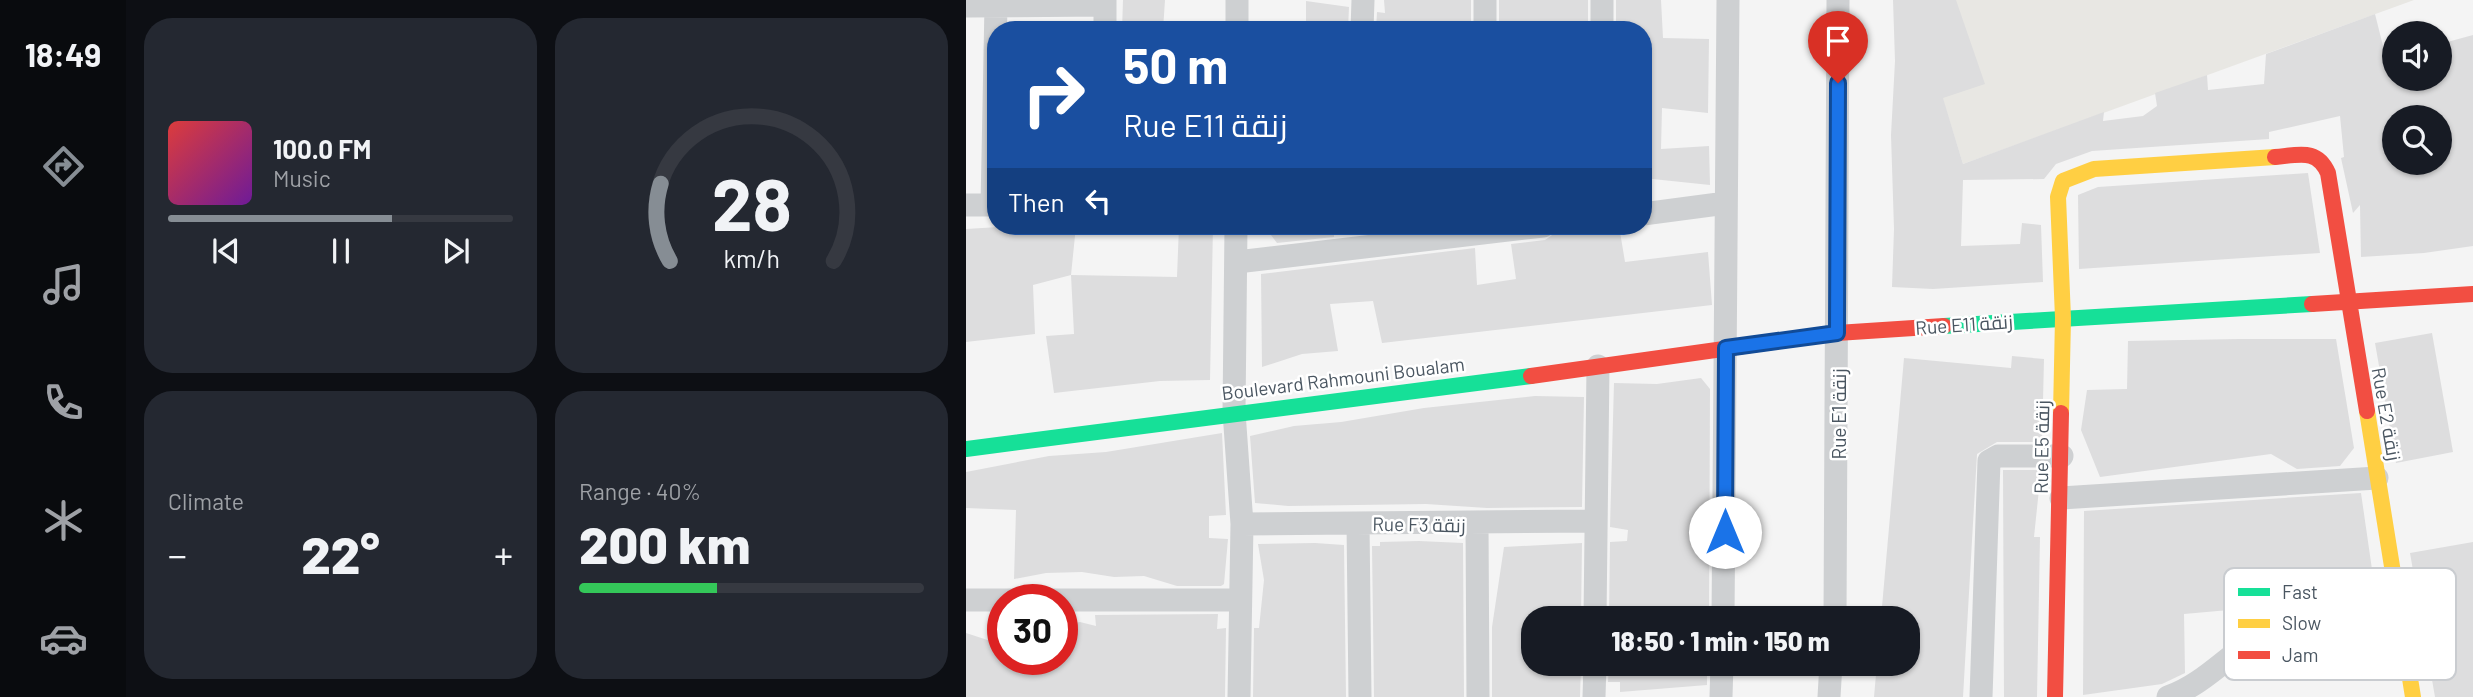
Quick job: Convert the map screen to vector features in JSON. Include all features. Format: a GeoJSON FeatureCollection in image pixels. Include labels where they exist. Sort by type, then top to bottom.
{"type":"FeatureCollection","features":[{"type":"Feature","properties":{"kind":"street"},"geometry":{"type":"LineString","coordinates":[[1237,0],[1237,21]]}},
{"type":"Feature","properties":{"kind":"street"},"geometry":{"type":"LineString","coordinates":[[1362,21],[1363,0]]}},
{"type":"Feature","properties":{"kind":"street"},"geometry":{"type":"LineString","coordinates":[[1485,0],[1485,21]]}},
{"type":"Feature","properties":{"kind":"street"},"geometry":{"type":"LineString","coordinates":[[1602,0],[1602,21]]}},
{"type":"Feature","properties":{"kind":"street"},"geometry":{"type":"LineString","coordinates":[[1723,606],[1728,0]]}},
{"type":"Feature","properties":{"kind":"street","name":"Rue E1 زنقة"},"geometry":{"type":"LineString","coordinates":[[1835,606],[1838,0]]}},
{"type":"Feature","properties":{"kind":"street"},"geometry":{"type":"LineString","coordinates":[[966,6],[1105,3],[1105,21]]}},
{"type":"Feature","properties":{"kind":"street"},"geometry":{"type":"LineString","coordinates":[[996,5],[996,21]]}},
{"type":"Feature","properties":{"kind":"street","name":"Rue E2 زنقة"},"geometry":{"type":"LineString","coordinates":[[2058,197],[2063,181],[2094,169],[2318,156],[2328,173],[2346,299],[2392,568]]}},
{"type":"Feature","properties":{"kind":"street","name":"Rue E5 زنقة"},"geometry":{"type":"LineString","coordinates":[[2055,697],[2063,318],[2058,197]]}},
{"type":"Feature","properties":{"kind":"street"},"geometry":{"type":"LineString","coordinates":[[1652,213],[1726,203]]}},
{"type":"Feature","properties":{"kind":"street"},"geometry":{"type":"LineString","coordinates":[[966,205],[987,205]]}},
{"type":"Feature","properties":{"kind":"street"},"geometry":{"type":"LineString","coordinates":[[1237,235],[1234,412],[1242,524],[1239,697]]}},
{"type":"Feature","properties":{"kind":"street"},"geometry":{"type":"LineString","coordinates":[[1237,262],[1359,236],[1377,235]]}},
{"type":"Feature","properties":{"kind":"street","name":"Rue E11 زنقة"},"geometry":{"type":"LineString","coordinates":[[1726,348],[1837,333],[2346,299],[2473,294]]}},
{"type":"Feature","properties":{"kind":"street","name":"Boulevard Rahmouni Boualam"},"geometry":{"type":"LineString","coordinates":[[966,449],[1726,348]]}},
{"type":"Feature","properties":{"kind":"street"},"geometry":{"type":"LineString","coordinates":[[1595,606],[1598,366]]}},
{"type":"Feature","properties":{"kind":"street"},"geometry":{"type":"LineString","coordinates":[[1981,697],[1989,461],[1998,456],[2062,456]]}},
{"type":"Feature","properties":{"kind":"street"},"geometry":{"type":"LineString","coordinates":[[2061,498],[2377,478]]}},
{"type":"Feature","properties":{"kind":"street","name":"Rue F3 زنقة"},"geometry":{"type":"LineString","coordinates":[[1242,524],[1596,521]]}},
{"type":"Feature","properties":{"kind":"street"},"geometry":{"type":"LineString","coordinates":[[1358,523],[1360,697]]}},
{"type":"Feature","properties":{"kind":"street"},"geometry":{"type":"LineString","coordinates":[[1477,524],[1478,697]]}},
{"type":"Feature","properties":{"kind":"street"},"geometry":{"type":"LineString","coordinates":[[966,600],[1241,600]]}},
{"type":"Feature","properties":{"kind":"street"},"geometry":{"type":"LineString","coordinates":[[2168,697],[2193,685],[2224,662]]}},
{"type":"Feature","properties":{"kind":"street"},"geometry":{"type":"LineString","coordinates":[[1594,697],[1595,676]]}},
{"type":"Feature","properties":{"kind":"street"},"geometry":{"type":"LineString","coordinates":[[1721,697],[1722,676]]}},
{"type":"Feature","properties":{"kind":"street"},"geometry":{"type":"LineString","coordinates":[[1829,697],[1830,676]]}},
{"type":"Feature","properties":{"kind":"shaded area"},"geometry":{"type":"Polygon","coordinates":[[[1912,0],[2414,0],[1963,164],[1912,0]]]}},
{"type":"Feature","properties":{"kind":"building"},"geometry":{"type":"Polygon","coordinates":[[[1123,0],[1165,0],[1164,21],[1122,21],[1123,0]]]}},
{"type":"Feature","properties":{"kind":"building"},"geometry":{"type":"Polygon","coordinates":[[[1384,0],[1471,0],[1471,21],[1376,21],[1377,12],[1385,13],[1384,0]]]}},
{"type":"Feature","properties":{"kind":"building"},"geometry":{"type":"Polygon","coordinates":[[[1499,0],[1588,0],[1588,21],[1499,21],[1499,0]]]}},
{"type":"Feature","properties":{"kind":"building"},"geometry":{"type":"Polygon","coordinates":[[[1616,0],[1661,0],[1663,38],[1709,39],[1708,113],[1662,108],[1661,149],[1709,146],[1710,185],[1652,179],[1652,21],[1616,21],[1616,0]]]}},
{"type":"Feature","properties":{"kind":"building"},"geometry":{"type":"Polygon","coordinates":[[[1893,0],[1956,0],[1985,84],[1943,98],[1963,164],[2104,112],[2103,121],[2143,116],[2157,106],[2155,93],[2207,75],[2208,90],[2264,84],[2266,54],[2375,14],[2382,42],[2382,91],[2452,91],[2452,41],[2473,35],[2473,246],[2424,253],[2361,257],[2360,205],[2353,213],[2341,158],[2344,157],[2340,116],[2269,132],[2269,139],[2092,151],[2056,164],[2044,179],[1963,180],[1961,246],[2020,244],[2022,223],[2041,225],[2043,282],[1933,289],[1892,287],[1894,229],[1891,135],[1895,61],[1893,0]]]}},
{"type":"Feature","properties":{"kind":"building"},"geometry":{"type":"Polygon","coordinates":[[[1306,1],[1349,7],[1348,21],[1306,21],[1306,1]]]}},
{"type":"Feature","properties":{"kind":"building"},"geometry":{"type":"Polygon","coordinates":[[[2308,173],[2320,253],[2079,269],[2078,195],[2098,187],[2308,173]]]}},
{"type":"Feature","properties":{"kind":"building"},"geometry":{"type":"Polygon","coordinates":[[[987,228],[987,235],[1075,235],[1071,275],[1033,285],[1035,334],[966,342],[966,229],[987,228]]]}},
{"type":"Feature","properties":{"kind":"building"},"geometry":{"type":"Polygon","coordinates":[[[1179,235],[1213,235],[1210,380],[1160,381],[1054,393],[1046,336],[1074,334],[1071,275],[1177,277],[1179,235]]]}},
{"type":"Feature","properties":{"kind":"building"},"geometry":{"type":"Polygon","coordinates":[[[1271,235],[1334,235],[1334,237],[1277,243],[1271,235]]]}},
{"type":"Feature","properties":{"kind":"building"},"geometry":{"type":"Polygon","coordinates":[[[1552,235],[1620,235],[1625,262],[1708,252],[1712,305],[1382,343],[1373,301],[1330,304],[1338,351],[1302,354],[1262,367],[1261,274],[1475,248],[1477,285],[1516,279],[1511,244],[1545,240],[1552,235]]]}},
{"type":"Feature","properties":{"kind":"building"},"geometry":{"type":"Polygon","coordinates":[[[2432,333],[2453,452],[2396,463],[2375,343],[2432,333]]]}},
{"type":"Feature","properties":{"kind":"building"},"geometry":{"type":"Polygon","coordinates":[[[2336,339],[2354,448],[2340,466],[2297,469],[2271,454],[2100,477],[2081,430],[2087,390],[2127,389],[2128,341],[2336,339]]]}},
{"type":"Feature","properties":{"kind":"building"},"geometry":{"type":"Polygon","coordinates":[[[2012,356],[2044,359],[2042,442],[1997,442],[1977,454],[1963,697],[1874,697],[1876,676],[1920,676],[1920,606],[1882,606],[1904,358],[2011,368],[2012,356]]]}},
{"type":"Feature","properties":{"kind":"building"},"geometry":{"type":"Polygon","coordinates":[[[1701,378],[1710,389],[1709,606],[1609,606],[1610,542],[1627,541],[1628,530],[1610,527],[1614,383],[1657,384],[1701,378]]]}},
{"type":"Feature","properties":{"kind":"building"},"geometry":{"type":"Polygon","coordinates":[[[1535,396],[1584,397],[1582,507],[1487,508],[1426,504],[1288,506],[1255,503],[1250,436],[1294,426],[1535,396]]]}},
{"type":"Feature","properties":{"kind":"building"},"geometry":{"type":"Polygon","coordinates":[[[1222,433],[1226,515],[1209,516],[1209,538],[1228,539],[1224,584],[1221,586],[1177,586],[1144,576],[1114,577],[1082,572],[1046,573],[1014,579],[1016,510],[966,508],[966,472],[1049,456],[1106,452],[1222,433]]]}},
{"type":"Feature","properties":{"kind":"building"},"geometry":{"type":"Polygon","coordinates":[[[2003,470],[2041,470],[2034,537],[2040,537],[2037,697],[2004,697],[2003,470]]]}},
{"type":"Feature","properties":{"kind":"building"},"geometry":{"type":"Polygon","coordinates":[[[2361,493],[2372,568],[2224,568],[2224,610],[2184,614],[2185,673],[2162,684],[2083,695],[2084,511],[2361,493]]]}},
{"type":"Feature","properties":{"kind":"building"},"geometry":{"type":"Polygon","coordinates":[[[1380,542],[1463,543],[1464,697],[1374,697],[1372,546],[1380,546],[1380,542]]]}},
{"type":"Feature","properties":{"kind":"building"},"geometry":{"type":"Polygon","coordinates":[[[2473,542],[2473,697],[2435,697],[2432,680],[2456,680],[2456,568],[2413,568],[2410,553],[2473,542]]]}},
{"type":"Feature","properties":{"kind":"building"},"geometry":{"type":"Polygon","coordinates":[[[1582,543],[1581,606],[1521,606],[1521,676],[1581,676],[1580,697],[1492,697],[1492,627],[1504,547],[1582,543]]]}},
{"type":"Feature","properties":{"kind":"building"},"geometry":{"type":"Polygon","coordinates":[[[1258,544],[1344,545],[1346,697],[1253,697],[1254,628],[1259,628],[1264,580],[1258,544]]]}},
{"type":"Feature","properties":{"kind":"building"},"geometry":{"type":"Polygon","coordinates":[[[1218,614],[1217,629],[1226,628],[1225,697],[966,697],[966,633],[987,640],[987,675],[1078,675],[1078,622],[1096,626],[1095,615],[1218,614]]]}},
{"type":"Feature","properties":{"kind":"building"},"geometry":{"type":"Polygon","coordinates":[[[1608,676],[1707,676],[1707,685],[1620,692],[1620,682],[1608,682],[1608,676]]]}},
{"type":"Feature","properties":{"kind":"traffic: fast"},"geometry":{"type":"LineString","coordinates":[[1944,326],[2312,304]]}},
{"type":"Feature","properties":{"kind":"traffic: fast"},"geometry":{"type":"LineString","coordinates":[[966,449],[1531,376]]}},
{"type":"Feature","properties":{"kind":"traffic: slow"},"geometry":{"type":"LineString","coordinates":[[2061,413],[2063,318],[2058,197],[2063,181],[2094,169],[2275,157]]}},
{"type":"Feature","properties":{"kind":"traffic: slow"},"geometry":{"type":"LineString","coordinates":[[2367,411],[2392,568]]}},
{"type":"Feature","properties":{"kind":"traffic: slow"},"geometry":{"type":"LineString","coordinates":[[2410,680],[2413,697]]}},
{"type":"Feature","properties":{"kind":"traffic: jam"},"geometry":{"type":"LineString","coordinates":[[2275,157],[2313,156],[2324,165],[2328,173],[2367,411]]}},
{"type":"Feature","properties":{"kind":"traffic: jam"},"geometry":{"type":"LineString","coordinates":[[2312,304],[2473,294]]}},
{"type":"Feature","properties":{"kind":"traffic: jam"},"geometry":{"type":"LineString","coordinates":[[1531,376],[1837,333],[1944,326]]}},
{"type":"Feature","properties":{"kind":"traffic: jam"},"geometry":{"type":"LineString","coordinates":[[2055,697],[2061,413]]}},
{"type":"Feature","properties":{"kind":"route"},"geometry":{"type":"LineString","coordinates":[[1725,532],[1726,348],[1837,333],[1838,83]]}}]}
